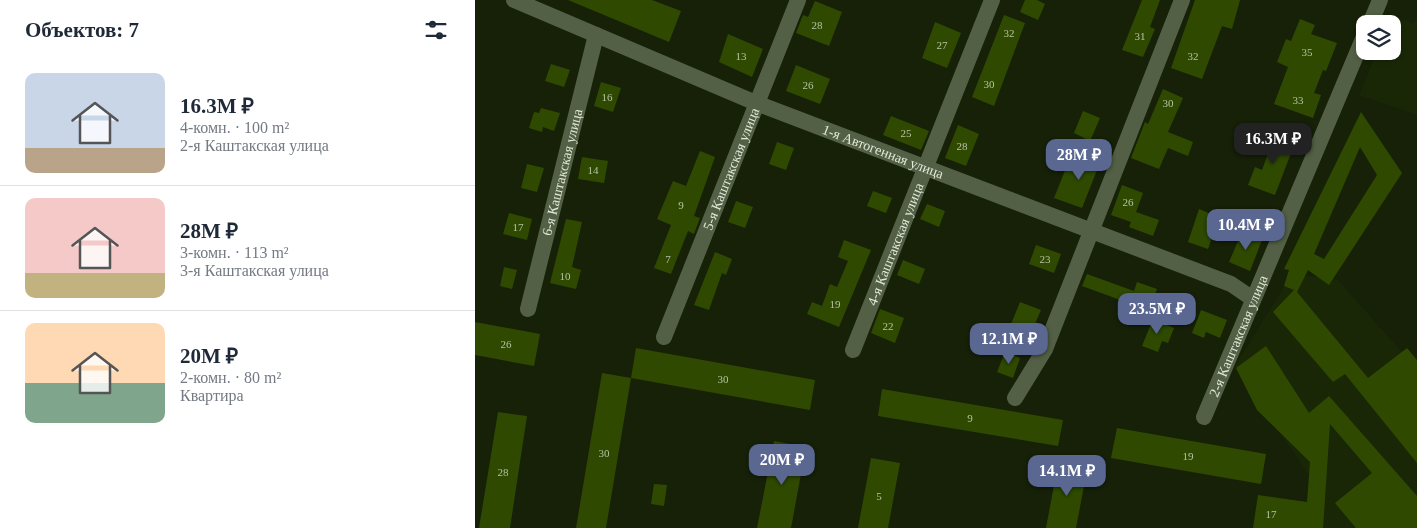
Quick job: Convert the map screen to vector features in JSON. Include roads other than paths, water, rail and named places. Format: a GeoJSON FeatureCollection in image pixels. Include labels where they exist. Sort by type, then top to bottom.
{"type":"FeatureCollection","features":[{"type":"Feature","properties":{"kind":"street","name":"1-я Автогенная улица"},"geometry":{"type":"LineString","coordinates":[[515,0],[756,103],[1231,284],[1253,299]]}},
{"type":"Feature","properties":{"kind":"street","name":"5-я Каштакская улица"},"geometry":{"type":"LineString","coordinates":[[664,336],[798,0]]}},
{"type":"Feature","properties":{"kind":"street","name":"4-я Каштакская улица"},"geometry":{"type":"LineString","coordinates":[[853,350],[924,167],[992,0]]}},
{"type":"Feature","properties":{"kind":"street"},"geometry":{"type":"LineString","coordinates":[[1015,398],[1045,349],[1183,0]]}},
{"type":"Feature","properties":{"kind":"street"},"geometry":{"type":"LineString","coordinates":[[1373,15],[1380,0]]}},
{"type":"Feature","properties":{"kind":"street","name":"6-я Каштакская улица"},"geometry":{"type":"LineString","coordinates":[[528,309],[595,35]]}},
{"type":"Feature","properties":{"kind":"street","name":"2-я Каштакская улица"},"geometry":{"type":"LineString","coordinates":[[1204,417],[1356,55]]}}]}
